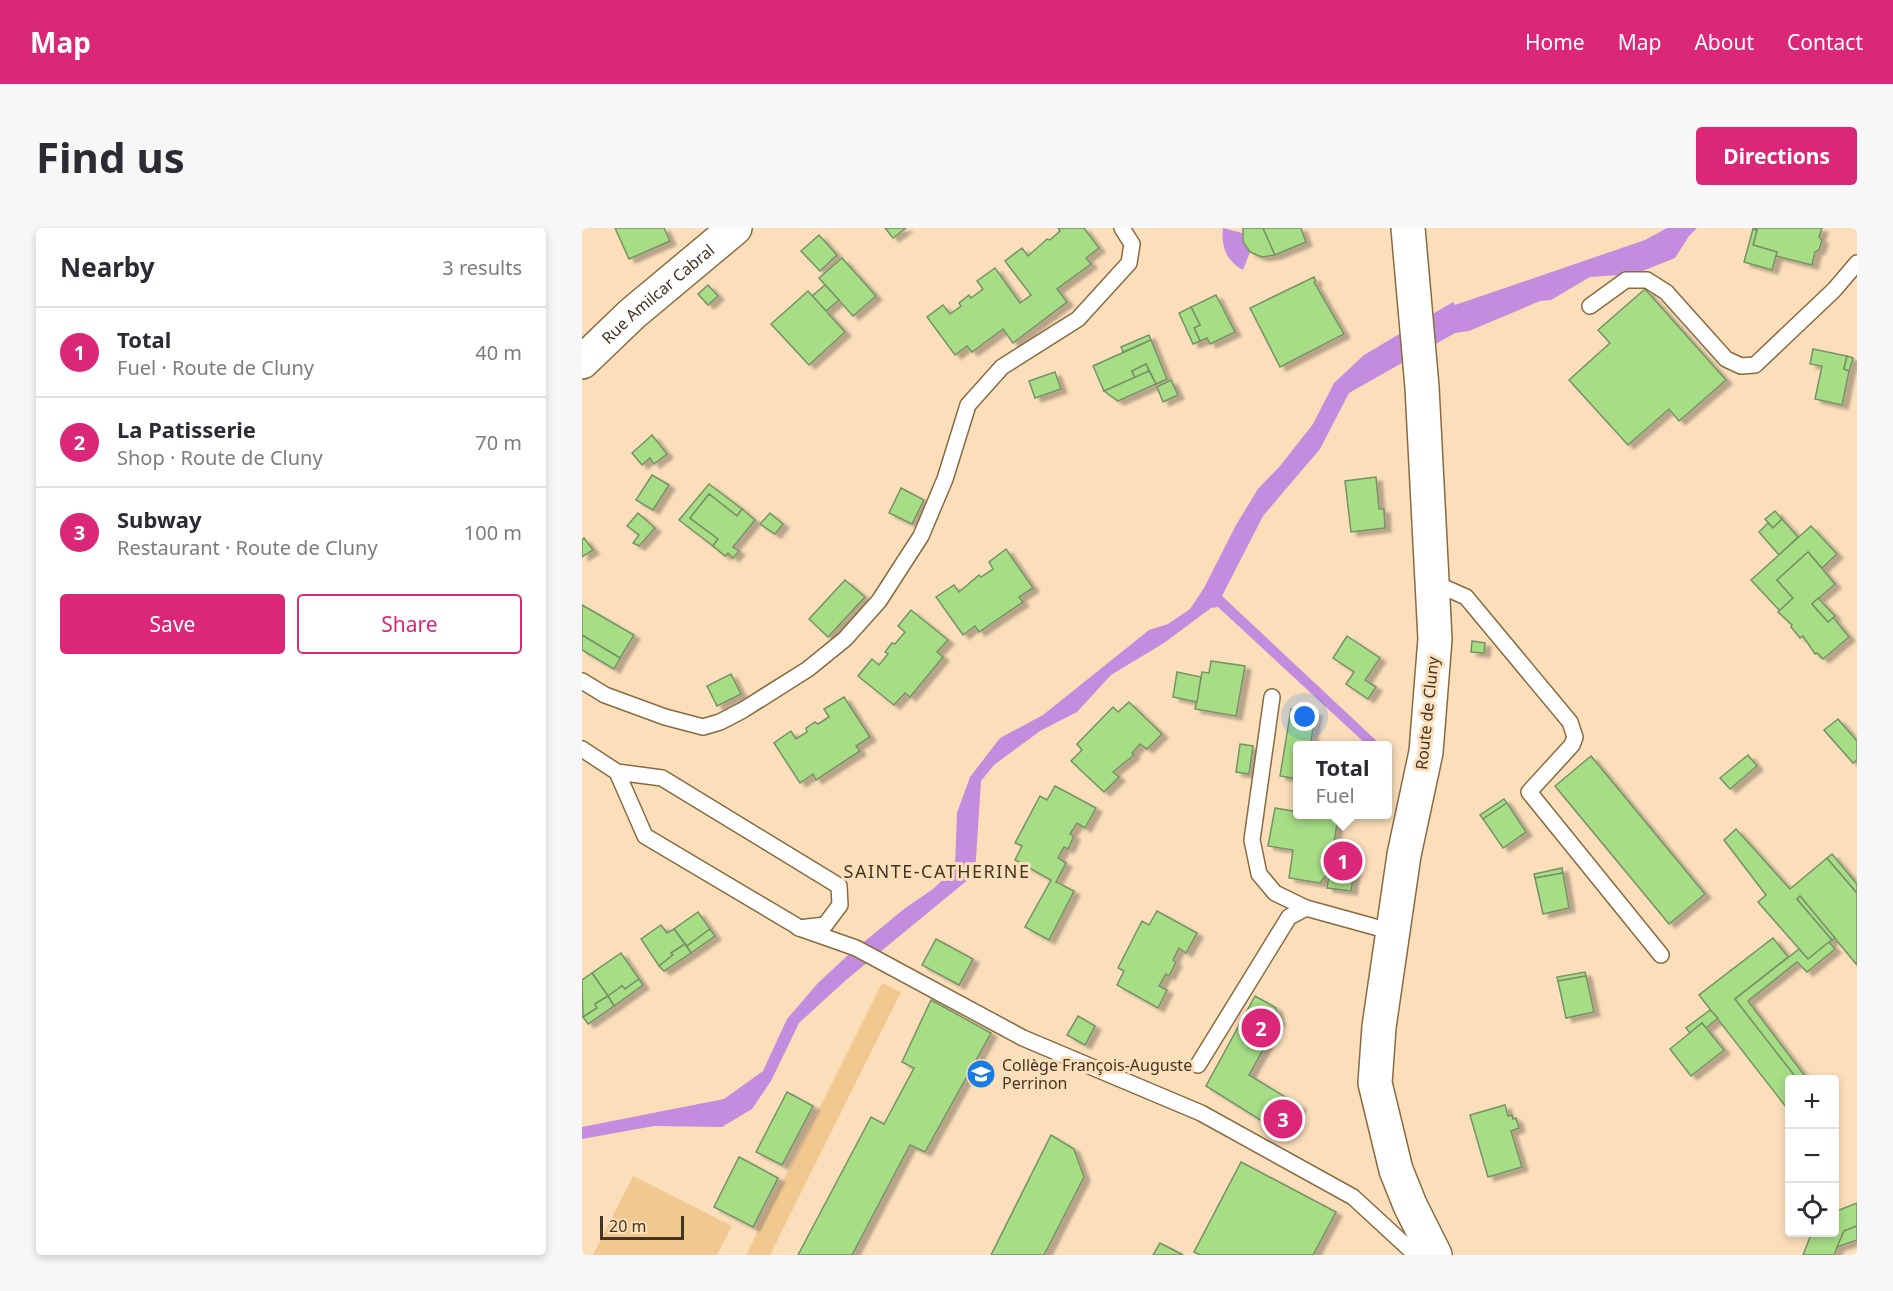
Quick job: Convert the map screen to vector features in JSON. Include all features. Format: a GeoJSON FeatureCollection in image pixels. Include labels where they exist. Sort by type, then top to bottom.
{"type":"FeatureCollection","features":[{"type":"Feature","properties":{"kind":"main road","name":"Rue Amilcar Cabral"},"geometry":{"type":"LineString","coordinates":[[582,362],[632,314],[735,228]]}},
{"type":"Feature","properties":{"kind":"main road","name":"Route de Cluny"},"geometry":{"type":"LineString","coordinates":[[1408,228],[1422,387],[1435,639],[1426,752],[1404,855],[1392,932],[1379,1027],[1375,1083],[1396,1170],[1410,1205],[1436,1255]]}},
{"type":"Feature","properties":{"kind":"lane"},"geometry":{"type":"LineString","coordinates":[[582,681],[605,695],[664,717],[703,727],[720,722],[743,710],[808,669],[845,639],[879,601],[921,536],[945,479],[968,405],[1002,367],[1078,319],[1116,278],[1129,263],[1132,244],[1122,228]]}},
{"type":"Feature","properties":{"kind":"lane"},"geometry":{"type":"LineString","coordinates":[[1590,306],[1626,280],[1647,280],[1665,292],[1726,359],[1741,366],[1755,364],[1834,290],[1857,263]]}},
{"type":"Feature","properties":{"kind":"lane"},"geometry":{"type":"LineString","coordinates":[[1432,582],[1466,597],[1570,722],[1575,737],[1572,745],[1529,792],[1661,955]]}},
{"type":"Feature","properties":{"kind":"lane"},"geometry":{"type":"LineString","coordinates":[[1272,698],[1252,840],[1259,874],[1275,893],[1306,908],[1392,932]]}},
{"type":"Feature","properties":{"kind":"lane"},"geometry":{"type":"LineString","coordinates":[[582,749],[616,772],[662,778],[839,886],[840,905],[825,925],[799,928]]}},
{"type":"Feature","properties":{"kind":"lane"},"geometry":{"type":"LineString","coordinates":[[616,772],[645,836],[799,928],[856,948],[1023,1038],[1201,1113],[1353,1197],[1416,1255]]}},
{"type":"Feature","properties":{"kind":"lane"},"geometry":{"type":"LineString","coordinates":[[1198,1065],[1289,917],[1306,908]]}},
{"type":"Feature","properties":{"kind":"shaded area"},"geometry":{"type":"Polygon","coordinates":[[[1223,228],[1242,233],[1243,242],[1250,252],[1243,270],[1232,262],[1226,253],[1223,228]]]}},
{"type":"Feature","properties":{"kind":"shaded area"},"geometry":{"type":"Polygon","coordinates":[[[1667,228],[1697,228],[1675,258],[1635,274],[1590,277],[1551,300],[1540,301],[1469,331],[1455,333],[1349,393],[1320,449],[1263,516],[1222,596],[1377,741],[1363,741],[1218,607],[1211,608],[1164,643],[1111,675],[1077,712],[1040,731],[994,765],[981,781],[975,874],[846,980],[799,1023],[771,1081],[752,1109],[722,1127],[654,1126],[582,1139],[582,1127],[724,1099],[763,1071],[787,1019],[818,983],[847,956],[904,909],[933,889],[955,868],[957,813],[970,777],[1000,738],[1043,715],[1149,630],[1168,624],[1190,609],[1204,588],[1236,525],[1258,489],[1280,466],[1313,424],[1334,383],[1364,355],[1453,302],[1455,305],[1645,240],[1667,228]]]}},
{"type":"Feature","properties":{"kind":"shaded area"},"geometry":{"type":"Polygon","coordinates":[[[882,983],[901,992],[770,1255],[746,1255],[882,983]]]}},
{"type":"Feature","properties":{"kind":"shaded area"},"geometry":{"type":"Polygon","coordinates":[[[633,1176],[732,1226],[717,1255],[593,1255],[633,1176]]]}},
{"type":"Feature","properties":{"kind":"building"},"geometry":{"type":"Polygon","coordinates":[[[615,228],[664,228],[670,241],[629,259],[615,228]]]}},
{"type":"Feature","properties":{"kind":"building"},"geometry":{"type":"Polygon","coordinates":[[[885,228],[906,228],[893,238],[885,228]]]}},
{"type":"Feature","properties":{"kind":"building"},"geometry":{"type":"Polygon","coordinates":[[[1058,228],[1084,228],[1099,248],[1086,258],[1091,264],[1057,289],[1067,302],[1013,343],[1003,329],[972,352],[967,346],[955,355],[927,317],[943,305],[950,314],[961,306],[959,303],[969,295],[971,298],[983,289],[977,281],[995,268],[1020,303],[1031,295],[1005,261],[1022,248],[1028,256],[1060,231],[1058,228]]]}},
{"type":"Feature","properties":{"kind":"building"},"geometry":{"type":"Polygon","coordinates":[[[1243,228],[1263,228],[1275,255],[1262,257],[1250,252],[1243,242],[1243,228]]]}},
{"type":"Feature","properties":{"kind":"building"},"geometry":{"type":"Polygon","coordinates":[[[1263,228],[1301,228],[1306,242],[1275,255],[1263,228]]]}},
{"type":"Feature","properties":{"kind":"building"},"geometry":{"type":"Polygon","coordinates":[[[1753,228],[1822,228],[1819,237],[1822,240],[1819,250],[1815,252],[1812,265],[1776,256],[1777,252],[1753,245],[1757,230],[1753,228]]]}},
{"type":"Feature","properties":{"kind":"building"},"geometry":{"type":"Polygon","coordinates":[[[1753,229],[1757,230],[1753,245],[1777,252],[1772,270],[1744,262],[1753,229]]]}},
{"type":"Feature","properties":{"kind":"building"},"geometry":{"type":"Polygon","coordinates":[[[819,235],[837,255],[820,271],[801,251],[819,235]]]}},
{"type":"Feature","properties":{"kind":"building"},"geometry":{"type":"Polygon","coordinates":[[[842,258],[876,296],[853,316],[819,278],[842,258]]]}},
{"type":"Feature","properties":{"kind":"building"},"geometry":{"type":"Polygon","coordinates":[[[1314,277],[1316,281],[1314,282],[1344,334],[1280,367],[1250,308],[1314,277]]]}},
{"type":"Feature","properties":{"kind":"building"},"geometry":{"type":"Polygon","coordinates":[[[708,285],[718,296],[708,305],[698,294],[708,285]]]}},
{"type":"Feature","properties":{"kind":"building"},"geometry":{"type":"Polygon","coordinates":[[[825,285],[839,300],[826,311],[812,296],[825,285]]]}},
{"type":"Feature","properties":{"kind":"building"},"geometry":{"type":"Polygon","coordinates":[[[1645,289],[1726,380],[1679,421],[1669,409],[1628,445],[1569,380],[1610,343],[1598,330],[1645,289]]]}},
{"type":"Feature","properties":{"kind":"building"},"geometry":{"type":"Polygon","coordinates":[[[808,291],[845,332],[809,365],[771,324],[808,291]]]}},
{"type":"Feature","properties":{"kind":"building"},"geometry":{"type":"Polygon","coordinates":[[[1216,295],[1235,332],[1210,344],[1207,338],[1200,341],[1194,328],[1200,325],[1191,307],[1216,295]]]}},
{"type":"Feature","properties":{"kind":"building"},"geometry":{"type":"Polygon","coordinates":[[[1191,307],[1200,325],[1194,328],[1200,341],[1193,344],[1179,313],[1191,307]]]}},
{"type":"Feature","properties":{"kind":"building"},"geometry":{"type":"Polygon","coordinates":[[[1149,335],[1151,340],[1123,352],[1121,347],[1149,335]]]}},
{"type":"Feature","properties":{"kind":"building"},"geometry":{"type":"Polygon","coordinates":[[[1151,340],[1167,379],[1156,384],[1146,364],[1132,371],[1135,378],[1104,391],[1093,366],[1151,340]]]}},
{"type":"Feature","properties":{"kind":"building"},"geometry":{"type":"Polygon","coordinates":[[[1813,349],[1847,356],[1844,369],[1849,371],[1842,405],[1815,399],[1822,366],[1810,364],[1813,349]]]}},
{"type":"Feature","properties":{"kind":"building"},"geometry":{"type":"Polygon","coordinates":[[[1847,356],[1853,358],[1849,371],[1844,369],[1847,356]]]}},
{"type":"Feature","properties":{"kind":"building"},"geometry":{"type":"Polygon","coordinates":[[[1146,364],[1149,371],[1135,378],[1132,371],[1146,364]]]}},
{"type":"Feature","properties":{"kind":"building"},"geometry":{"type":"Polygon","coordinates":[[[1149,371],[1156,384],[1118,401],[1104,391],[1149,371]]]}},
{"type":"Feature","properties":{"kind":"building"},"geometry":{"type":"Polygon","coordinates":[[[1055,372],[1061,389],[1035,398],[1029,381],[1055,372]]]}},
{"type":"Feature","properties":{"kind":"building"},"geometry":{"type":"Polygon","coordinates":[[[1171,380],[1178,395],[1163,402],[1157,387],[1171,380]]]}},
{"type":"Feature","properties":{"kind":"building"},"geometry":{"type":"Polygon","coordinates":[[[652,435],[667,454],[654,464],[650,458],[642,465],[632,453],[652,435]]]}},
{"type":"Feature","properties":{"kind":"building"},"geometry":{"type":"Polygon","coordinates":[[[652,475],[669,485],[653,510],[636,500],[652,475]]]}},
{"type":"Feature","properties":{"kind":"building"},"geometry":{"type":"Polygon","coordinates":[[[1376,477],[1379,509],[1384,509],[1385,528],[1351,532],[1345,481],[1376,477]]]}},
{"type":"Feature","properties":{"kind":"building"},"geometry":{"type":"Polygon","coordinates":[[[709,484],[742,509],[737,516],[709,494],[690,518],[718,539],[713,546],[679,520],[709,484]]]}},
{"type":"Feature","properties":{"kind":"building"},"geometry":{"type":"Polygon","coordinates":[[[901,488],[924,500],[912,524],[889,513],[901,488]]]}},
{"type":"Feature","properties":{"kind":"building"},"geometry":{"type":"Polygon","coordinates":[[[709,494],[737,516],[742,509],[755,520],[733,547],[739,551],[733,558],[728,553],[725,556],[713,546],[718,539],[690,518],[709,494]]]}},
{"type":"Feature","properties":{"kind":"building"},"geometry":{"type":"Polygon","coordinates":[[[1775,511],[1782,519],[1773,528],[1765,519],[1775,511]]]}},
{"type":"Feature","properties":{"kind":"building"},"geometry":{"type":"Polygon","coordinates":[[[638,513],[655,528],[639,546],[633,543],[639,535],[627,526],[638,513]]]}},
{"type":"Feature","properties":{"kind":"building"},"geometry":{"type":"Polygon","coordinates":[[[770,513],[783,524],[775,534],[760,524],[770,513]]]}},
{"type":"Feature","properties":{"kind":"building"},"geometry":{"type":"Polygon","coordinates":[[[1782,519],[1798,537],[1779,555],[1759,532],[1768,523],[1773,528],[1782,519]]]}},
{"type":"Feature","properties":{"kind":"building"},"geometry":{"type":"Polygon","coordinates":[[[1811,526],[1837,554],[1822,568],[1808,552],[1777,580],[1793,598],[1780,611],[1751,580],[1811,526]]]}},
{"type":"Feature","properties":{"kind":"building"},"geometry":{"type":"Polygon","coordinates":[[[584,538],[593,550],[582,557],[582,540],[584,538]]]}},
{"type":"Feature","properties":{"kind":"building"},"geometry":{"type":"Polygon","coordinates":[[[1006,549],[1033,588],[1019,597],[1023,602],[979,632],[975,626],[963,635],[936,597],[954,585],[959,592],[979,575],[981,577],[993,569],[989,562],[1006,549]]]}},
{"type":"Feature","properties":{"kind":"building"},"geometry":{"type":"Polygon","coordinates":[[[1808,552],[1835,584],[1812,604],[1828,622],[1833,617],[1849,637],[1823,659],[1817,653],[1815,654],[1803,636],[1800,638],[1791,627],[1792,625],[1778,612],[1793,598],[1777,580],[1808,552]]]}},
{"type":"Feature","properties":{"kind":"building"},"geometry":{"type":"Polygon","coordinates":[[[845,580],[865,597],[828,637],[809,619],[845,580]]]}},
{"type":"Feature","properties":{"kind":"building"},"geometry":{"type":"Polygon","coordinates":[[[1818,598],[1835,616],[1828,622],[1812,604],[1818,598]]]}},
{"type":"Feature","properties":{"kind":"building"},"geometry":{"type":"Polygon","coordinates":[[[582,605],[634,635],[620,658],[582,635],[582,605]]]}},
{"type":"Feature","properties":{"kind":"building"},"geometry":{"type":"Polygon","coordinates":[[[911,610],[948,640],[937,652],[943,657],[910,697],[905,693],[894,705],[858,676],[872,659],[879,665],[888,654],[885,652],[905,632],[898,626],[911,610]]]}},
{"type":"Feature","properties":{"kind":"building"},"geometry":{"type":"Polygon","coordinates":[[[582,635],[620,658],[614,669],[582,650],[582,635]]]}},
{"type":"Feature","properties":{"kind":"building"},"geometry":{"type":"Polygon","coordinates":[[[1347,636],[1380,658],[1365,680],[1376,687],[1368,699],[1346,684],[1354,672],[1333,658],[1347,636]]]}},
{"type":"Feature","properties":{"kind":"building"},"geometry":{"type":"Polygon","coordinates":[[[1472,641],[1485,643],[1484,653],[1471,652],[1472,641]]]}},
{"type":"Feature","properties":{"kind":"building"},"geometry":{"type":"Polygon","coordinates":[[[1211,661],[1245,666],[1236,716],[1195,709],[1202,672],[1209,673],[1211,661]]]}},
{"type":"Feature","properties":{"kind":"building"},"geometry":{"type":"Polygon","coordinates":[[[1177,672],[1201,677],[1197,702],[1173,697],[1177,672]]]}},
{"type":"Feature","properties":{"kind":"building"},"geometry":{"type":"Polygon","coordinates":[[[731,674],[741,694],[717,706],[707,686],[731,674]]]}},
{"type":"Feature","properties":{"kind":"building"},"geometry":{"type":"Polygon","coordinates":[[[844,697],[870,737],[856,746],[860,751],[816,780],[813,774],[800,783],[774,743],[791,731],[796,739],[807,732],[806,728],[829,717],[824,709],[844,697]]]}},
{"type":"Feature","properties":{"kind":"building"},"geometry":{"type":"Polygon","coordinates":[[[1129,702],[1162,734],[1147,749],[1140,744],[1132,753],[1134,755],[1113,772],[1119,777],[1104,792],[1071,761],[1082,750],[1077,744],[1113,707],[1118,712],[1129,702]]]}},
{"type":"Feature","properties":{"kind":"building"},"geometry":{"type":"Polygon","coordinates":[[[1291,709],[1316,712],[1311,741],[1293,741],[1293,778],[1280,776],[1291,709]]]}},
{"type":"Feature","properties":{"kind":"building"},"geometry":{"type":"Polygon","coordinates":[[[1838,719],[1857,741],[1857,760],[1853,763],[1824,730],[1838,719]]]}},
{"type":"Feature","properties":{"kind":"building"},"geometry":{"type":"Polygon","coordinates":[[[1240,744],[1253,746],[1249,774],[1236,772],[1240,744]]]}},
{"type":"Feature","properties":{"kind":"building"},"geometry":{"type":"Polygon","coordinates":[[[1748,755],[1757,766],[1730,789],[1720,778],[1748,755]]]}},
{"type":"Feature","properties":{"kind":"building"},"geometry":{"type":"Polygon","coordinates":[[[1591,756],[1705,894],[1669,924],[1555,786],[1591,756]]]}},
{"type":"Feature","properties":{"kind":"building"},"geometry":{"type":"Polygon","coordinates":[[[1055,786],[1096,808],[1085,828],[1077,823],[1070,834],[1074,836],[1068,849],[1064,847],[1058,858],[1066,863],[1056,882],[1074,891],[1049,940],[1025,927],[1051,880],[1015,860],[1022,846],[1015,843],[1040,796],[1047,800],[1055,786]]]}},
{"type":"Feature","properties":{"kind":"building"},"geometry":{"type":"Polygon","coordinates":[[[1504,799],[1507,803],[1483,819],[1480,815],[1504,799]]]}},
{"type":"Feature","properties":{"kind":"building"},"geometry":{"type":"Polygon","coordinates":[[[1507,803],[1526,832],[1503,848],[1483,819],[1507,803]]]}},
{"type":"Feature","properties":{"kind":"building"},"geometry":{"type":"Polygon","coordinates":[[[1275,808],[1293,811],[1293,819],[1338,819],[1329,872],[1320,883],[1289,878],[1293,850],[1268,846],[1275,808]]]}},
{"type":"Feature","properties":{"kind":"building"},"geometry":{"type":"Polygon","coordinates":[[[1736,829],[1790,889],[1827,858],[1857,893],[1857,965],[1800,896],[1797,899],[1832,940],[1808,959],[1758,902],[1766,895],[1724,840],[1736,829]]]}},
{"type":"Feature","properties":{"kind":"building"},"geometry":{"type":"Polygon","coordinates":[[[1334,845],[1357,849],[1351,891],[1327,888],[1334,845]]]}},
{"type":"Feature","properties":{"kind":"building"},"geometry":{"type":"Polygon","coordinates":[[[1832,854],[1857,884],[1857,893],[1827,858],[1832,854]]]}},
{"type":"Feature","properties":{"kind":"building"},"geometry":{"type":"Polygon","coordinates":[[[1562,868],[1563,873],[1535,878],[1534,874],[1562,868]]]}},
{"type":"Feature","properties":{"kind":"building"},"geometry":{"type":"Polygon","coordinates":[[[1563,873],[1569,908],[1543,914],[1535,878],[1563,873]]]}},
{"type":"Feature","properties":{"kind":"building"},"geometry":{"type":"Polygon","coordinates":[[[1800,896],[1835,938],[1832,940],[1797,899],[1800,896]]]}},
{"type":"Feature","properties":{"kind":"building"},"geometry":{"type":"Polygon","coordinates":[[[1157,911],[1197,933],[1186,953],[1179,948],[1173,960],[1176,962],[1169,976],[1166,974],[1159,986],[1167,990],[1158,1008],[1117,985],[1124,971],[1118,968],[1142,921],[1149,925],[1157,911]]]}},
{"type":"Feature","properties":{"kind":"building"},"geometry":{"type":"Polygon","coordinates":[[[698,912],[710,929],[687,946],[674,929],[698,912]]]}},
{"type":"Feature","properties":{"kind":"building"},"geometry":{"type":"Polygon","coordinates":[[[661,925],[667,933],[674,929],[685,944],[671,953],[673,955],[659,966],[641,939],[661,925]]]}},
{"type":"Feature","properties":{"kind":"building"},"geometry":{"type":"Polygon","coordinates":[[[710,929],[715,936],[691,953],[687,946],[710,929]]]}},
{"type":"Feature","properties":{"kind":"building"},"geometry":{"type":"Polygon","coordinates":[[[1773,938],[1788,957],[1735,999],[1794,1075],[1785,1075],[1785,1106],[1699,995],[1773,938]]]}},
{"type":"Feature","properties":{"kind":"building"},"geometry":{"type":"Polygon","coordinates":[[[936,939],[973,959],[959,985],[922,965],[936,939]]]}},
{"type":"Feature","properties":{"kind":"building"},"geometry":{"type":"Polygon","coordinates":[[[1829,942],[1835,949],[1807,972],[1797,962],[1748,1001],[1804,1075],[1794,1075],[1735,999],[1799,949],[1808,959],[1829,942]]]}},
{"type":"Feature","properties":{"kind":"building"},"geometry":{"type":"Polygon","coordinates":[[[685,944],[691,953],[664,971],[659,966],[673,955],[671,953],[685,944]]]}},
{"type":"Feature","properties":{"kind":"building"},"geometry":{"type":"Polygon","coordinates":[[[621,953],[639,979],[625,989],[622,986],[608,996],[592,973],[621,953]]]}},
{"type":"Feature","properties":{"kind":"building"},"geometry":{"type":"Polygon","coordinates":[[[1585,972],[1586,976],[1558,981],[1557,977],[1585,972]]]}},
{"type":"Feature","properties":{"kind":"building"},"geometry":{"type":"Polygon","coordinates":[[[592,973],[608,996],[595,1004],[597,1008],[583,1017],[582,980],[592,973]]]}},
{"type":"Feature","properties":{"kind":"building"},"geometry":{"type":"Polygon","coordinates":[[[1586,976],[1594,1012],[1566,1018],[1558,981],[1586,976]]]}},
{"type":"Feature","properties":{"kind":"building"},"geometry":{"type":"Polygon","coordinates":[[[639,979],[643,985],[614,1006],[608,996],[622,986],[625,989],[639,979]]]}},
{"type":"Feature","properties":{"kind":"building"},"geometry":{"type":"Polygon","coordinates":[[[608,996],[614,1006],[588,1024],[583,1017],[597,1008],[595,1004],[608,996]]]}},
{"type":"Feature","properties":{"kind":"building"},"geometry":{"type":"Polygon","coordinates":[[[1255,996],[1276,1008],[1279,1021],[1249,1075],[1300,1106],[1283,1134],[1206,1086],[1255,996]]]}},
{"type":"Feature","properties":{"kind":"building"},"geometry":{"type":"Polygon","coordinates":[[[931,1000],[991,1033],[925,1152],[910,1145],[852,1255],[798,1255],[871,1117],[884,1124],[914,1068],[902,1062],[931,1000]]]}},
{"type":"Feature","properties":{"kind":"building"},"geometry":{"type":"Polygon","coordinates":[[[1710,1010],[1718,1018],[1706,1028],[1702,1023],[1690,1033],[1686,1028],[1710,1010]]]}},
{"type":"Feature","properties":{"kind":"building"},"geometry":{"type":"Polygon","coordinates":[[[1078,1016],[1095,1026],[1085,1045],[1067,1035],[1078,1016]]]}},
{"type":"Feature","properties":{"kind":"building"},"geometry":{"type":"Polygon","coordinates":[[[1702,1023],[1724,1050],[1691,1076],[1670,1049],[1702,1023]]]}},
{"type":"Feature","properties":{"kind":"building"},"geometry":{"type":"Polygon","coordinates":[[[787,1092],[813,1106],[782,1165],[756,1152],[787,1092]]]}},
{"type":"Feature","properties":{"kind":"building"},"geometry":{"type":"Polygon","coordinates":[[[1505,1105],[1508,1116],[1512,1115],[1513,1119],[1516,1118],[1519,1128],[1511,1131],[1522,1167],[1488,1177],[1470,1115],[1505,1105]]]}},
{"type":"Feature","properties":{"kind":"building"},"geometry":{"type":"Polygon","coordinates":[[[1051,1135],[1074,1149],[1084,1177],[1044,1255],[991,1255],[1051,1135]]]}},
{"type":"Feature","properties":{"kind":"building"},"geometry":{"type":"Polygon","coordinates":[[[739,1157],[778,1178],[753,1227],[714,1207],[739,1157]]]}},
{"type":"Feature","properties":{"kind":"building"},"geometry":{"type":"Polygon","coordinates":[[[1241,1162],[1336,1212],[1313,1255],[1200,1255],[1194,1252],[1241,1162]]]}},
{"type":"Feature","properties":{"kind":"building"},"geometry":{"type":"Polygon","coordinates":[[[1857,1203],[1857,1226],[1844,1231],[1834,1255],[1803,1255],[1810,1237],[1839,1237],[1839,1210],[1857,1203]]]}},
{"type":"Feature","properties":{"kind":"building"},"geometry":{"type":"Polygon","coordinates":[[[1857,1226],[1857,1240],[1837,1247],[1844,1231],[1857,1226]]]}},
{"type":"Feature","properties":{"kind":"building"},"geometry":{"type":"Polygon","coordinates":[[[1160,1243],[1183,1255],[1153,1255],[1160,1243]]]}},
{"type":"Feature","properties":{"kind":"place","name":"Total"},"geometry":{"type":"Point","coordinates":[1343,861]}},
{"type":"Feature","properties":{"kind":"place","name":"La Patisserie"},"geometry":{"type":"Point","coordinates":[1261,1028]}},
{"type":"Feature","properties":{"kind":"place","name":"Collège François-Auguste Perrinon"},"geometry":{"type":"Point","coordinates":[981,1074]}},
{"type":"Feature","properties":{"kind":"place","name":"Subway"},"geometry":{"type":"Point","coordinates":[1283,1119]}},
{"type":"Feature","properties":{"kind":"district","name":"SAINTE-CATHERINE"},"geometry":{"type":"Point","coordinates":[937,871]}}]}
